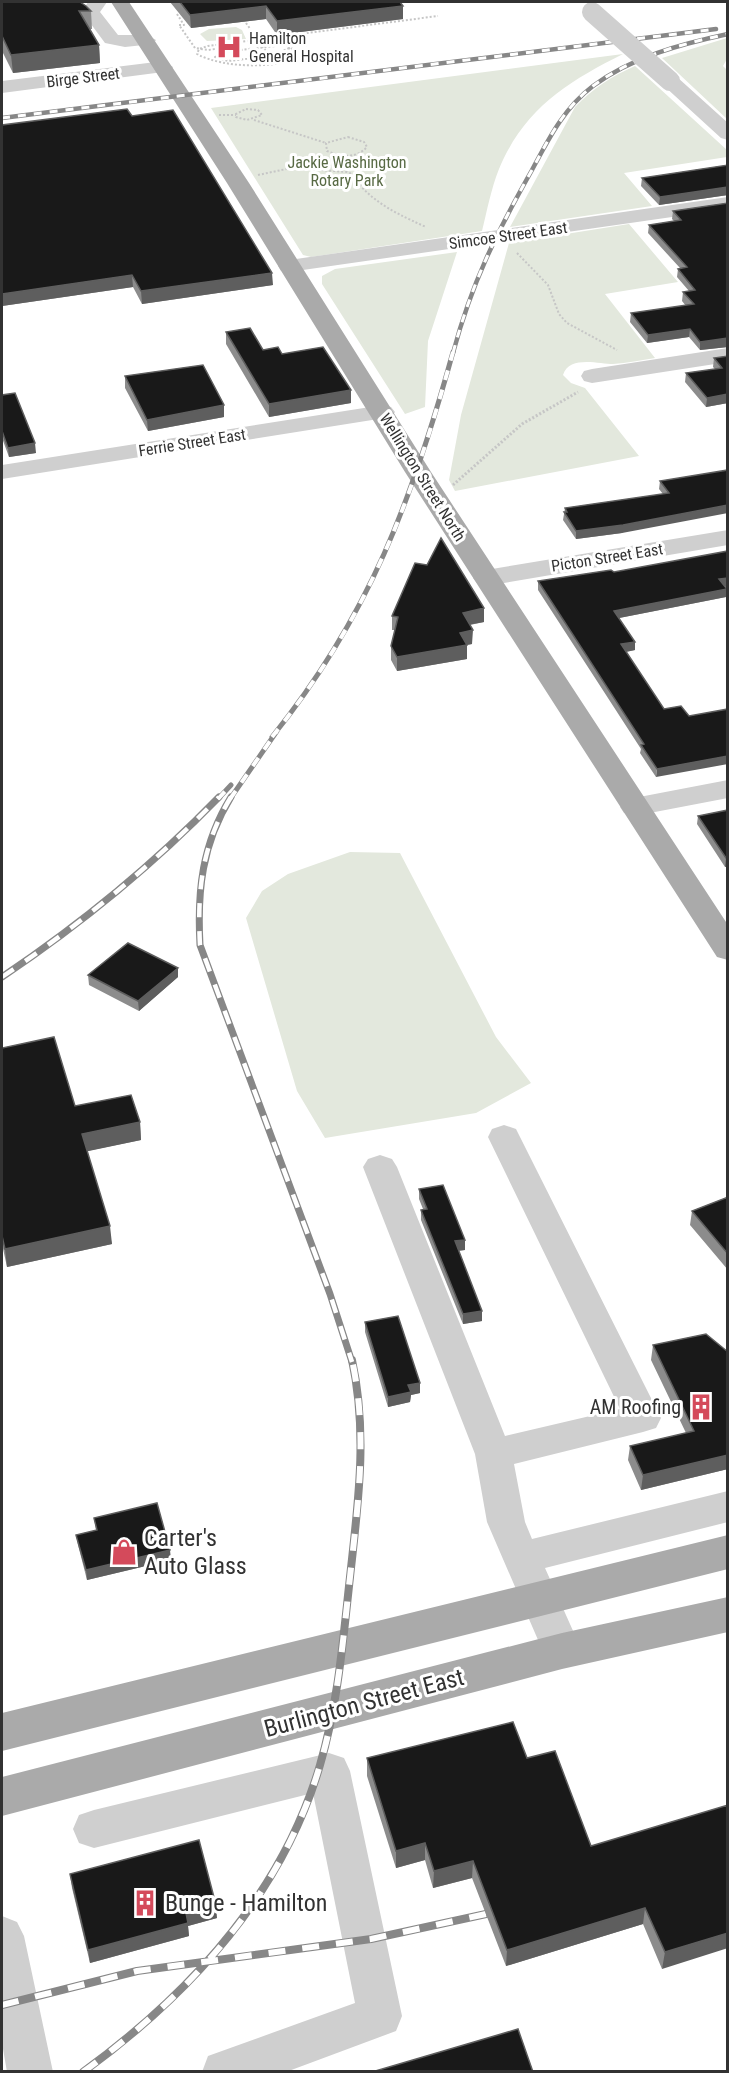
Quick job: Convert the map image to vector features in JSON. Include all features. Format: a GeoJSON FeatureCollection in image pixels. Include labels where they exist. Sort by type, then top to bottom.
{"type":"FeatureCollection","features":[{"type":"Feature","properties":{"kind":"main road","name":"Wellington Street North"},"geometry":{"type":"LineString","coordinates":[[120,2],[147,40],[238,183],[486,578],[728,950]]}},
{"type":"Feature","properties":{"kind":"main road"},"geometry":{"type":"LineString","coordinates":[[2,1732],[538,1602],[728,1552]]}},
{"type":"Feature","properties":{"kind":"main road","name":"Burlington Street East"},"geometry":{"type":"LineString","coordinates":[[2,1797],[562,1651],[728,1614]]}},
{"type":"Feature","properties":{"kind":"street"},"geometry":{"type":"LineString","coordinates":[[98,2],[91,8],[91,12],[107,38],[119,42],[147,40]]}},
{"type":"Feature","properties":{"kind":"street"},"geometry":{"type":"LineString","coordinates":[[586,7],[728,134]]}},
{"type":"Feature","properties":{"kind":"street","name":"Birge Street"},"geometry":{"type":"LineString","coordinates":[[2,87],[164,67]]}},
{"type":"Feature","properties":{"kind":"street","name":"Simcoe Street East"},"geometry":{"type":"LineString","coordinates":[[289,266],[728,203]]}},
{"type":"Feature","properties":{"kind":"street"},"geometry":{"type":"LineString","coordinates":[[587,382],[728,355]]}},
{"type":"Feature","properties":{"kind":"street","name":"Ferrie Street East"},"geometry":{"type":"LineString","coordinates":[[2,472],[382,412]]}},
{"type":"Feature","properties":{"kind":"street","name":"Picton Street East"},"geometry":{"type":"LineString","coordinates":[[486,578],[728,537]]}},
{"type":"Feature","properties":{"kind":"street"},"geometry":{"type":"LineString","coordinates":[[634,807],[728,789]]}},
{"type":"Feature","properties":{"kind":"street"},"geometry":{"type":"LineString","coordinates":[[494,1454],[643,1418],[504,1137]]}},
{"type":"Feature","properties":{"kind":"street"},"geometry":{"type":"LineString","coordinates":[[380,1167],[494,1454],[506,1522],[538,1602],[562,1651]]}},
{"type":"Feature","properties":{"kind":"street"},"geometry":{"type":"LineString","coordinates":[[520,1558],[728,1506]]}},
{"type":"Feature","properties":{"kind":"street"},"geometry":{"type":"LineString","coordinates":[[94,1829],[329,1771],[380,2016],[225,2072]]}},
{"type":"Feature","properties":{"kind":"street"},"geometry":{"type":"LineString","coordinates":[[2,1936],[30,2072]]}},
{"type":"Feature","properties":{"kind":"path"},"geometry":{"type":"LineString","coordinates":[[177,14],[184,25],[179,26],[193,46],[199,49],[438,16]]}},
{"type":"Feature","properties":{"kind":"path"},"geometry":{"type":"LineString","coordinates":[[246,23],[273,61]]}},
{"type":"Feature","properties":{"kind":"path"},"geometry":{"type":"LineString","coordinates":[[293,36],[300,38],[310,52]]}},
{"type":"Feature","properties":{"kind":"path"},"geometry":{"type":"LineString","coordinates":[[300,38],[296,43],[219,53],[215,57],[224,61],[247,59],[269,56],[289,48],[310,52]]}},
{"type":"Feature","properties":{"kind":"path"},"geometry":{"type":"LineString","coordinates":[[285,43],[297,58]]}},
{"type":"Feature","properties":{"kind":"path"},"geometry":{"type":"LineString","coordinates":[[237,45],[247,59]]}},
{"type":"Feature","properties":{"kind":"path"},"geometry":{"type":"LineString","coordinates":[[199,49],[197,54],[217,64],[239,65],[297,58],[310,52]]}},
{"type":"Feature","properties":{"kind":"path"},"geometry":{"type":"LineString","coordinates":[[254,120],[260,118],[262,112],[246,109],[236,114],[240,119],[254,120],[326,143],[348,137],[367,144],[362,153],[344,156],[327,152],[326,143]]}},
{"type":"Feature","properties":{"kind":"path"},"geometry":{"type":"LineString","coordinates":[[344,156],[341,160],[367,197],[377,205],[422,225]]}},
{"type":"Feature","properties":{"kind":"path"},"geometry":{"type":"LineString","coordinates":[[238,183],[276,169],[349,172]]}},
{"type":"Feature","properties":{"kind":"path"},"geometry":{"type":"LineString","coordinates":[[513,249],[548,285],[560,314],[567,323],[624,353]]}},
{"type":"Feature","properties":{"kind":"path"},"geometry":{"type":"LineString","coordinates":[[450,487],[467,477],[523,423],[572,398],[587,382]]}},
{"type":"Feature","properties":{"kind":"green space"},"geometry":{"type":"Polygon","coordinates":[[[236,27],[242,30],[246,39],[207,41],[200,34],[209,29],[236,27]]]}},
{"type":"Feature","properties":{"kind":"green space"},"geometry":{"type":"Polygon","coordinates":[[[727,38],[727,59],[723,66],[727,70],[727,119],[662,58],[727,38]]]}},
{"type":"Feature","properties":{"kind":"green space","name":"Jackie Washington Rotary Park"},"geometry":{"type":"Polygon","coordinates":[[[623,54],[566,87],[534,114],[521,130],[499,169],[482,231],[311,257],[303,255],[211,108],[623,54]]]}},
{"type":"Feature","properties":{"kind":"green space"},"geometry":{"type":"Polygon","coordinates":[[[635,66],[727,150],[727,157],[624,173],[652,206],[510,227],[575,107],[588,94],[618,74],[635,66]]]}},
{"type":"Feature","properties":{"kind":"green space"},"geometry":{"type":"Polygon","coordinates":[[[629,224],[678,282],[605,294],[655,358],[613,364],[578,363],[566,369],[563,375],[571,383],[585,388],[639,456],[455,491],[449,480],[461,415],[509,243],[629,224]]]}},
{"type":"Feature","properties":{"kind":"green space"},"geometry":{"type":"Polygon","coordinates":[[[457,252],[428,341],[425,407],[405,414],[322,284],[322,276],[335,269],[457,252]]]}},
{"type":"Feature","properties":{"kind":"green space"},"geometry":{"type":"Polygon","coordinates":[[[350,852],[400,853],[496,1037],[531,1083],[476,1113],[325,1138],[297,1091],[246,918],[262,891],[288,874],[350,852]]]}},
{"type":"Feature","properties":{"kind":"building"},"geometry":{"type":"Polygon","coordinates":[[[2,2],[80,2],[91,11],[79,11],[99,45],[11,55],[2,36],[2,2]]]}},
{"type":"Feature","properties":{"kind":"building"},"geometry":{"type":"Polygon","coordinates":[[[180,2],[400,2],[403,6],[277,21],[266,6],[190,15],[180,2]]]}},
{"type":"Feature","properties":{"kind":"building"},"geometry":{"type":"Polygon","coordinates":[[[127,109],[132,116],[173,110],[272,273],[141,291],[132,275],[2,294],[2,125],[127,109]]]}},
{"type":"Feature","properties":{"kind":"building"},"geometry":{"type":"Polygon","coordinates":[[[728,165],[728,187],[660,197],[642,178],[728,165]]]}},
{"type":"Feature","properties":{"kind":"building"},"geometry":{"type":"Polygon","coordinates":[[[728,203],[728,338],[700,342],[690,329],[648,335],[631,313],[694,304],[683,292],[695,290],[678,269],[687,267],[649,225],[681,220],[673,211],[728,203]]]}},
{"type":"Feature","properties":{"kind":"building"},"geometry":{"type":"Polygon","coordinates":[[[250,328],[263,350],[278,347],[282,354],[323,347],[351,390],[269,404],[226,332],[250,328]]]}},
{"type":"Feature","properties":{"kind":"building"},"geometry":{"type":"Polygon","coordinates":[[[728,356],[728,394],[707,398],[686,373],[722,368],[714,358],[728,356]]]}},
{"type":"Feature","properties":{"kind":"building"},"geometry":{"type":"Polygon","coordinates":[[[203,365],[224,405],[147,420],[125,376],[203,365]]]}},
{"type":"Feature","properties":{"kind":"building"},"geometry":{"type":"Polygon","coordinates":[[[15,393],[35,443],[8,448],[2,431],[2,395],[15,393]]]}},
{"type":"Feature","properties":{"kind":"building"},"geometry":{"type":"Polygon","coordinates":[[[728,470],[728,505],[623,525],[576,531],[564,512],[567,512],[565,508],[669,493],[660,481],[728,470]]]}},
{"type":"Feature","properties":{"kind":"building"},"geometry":{"type":"Polygon","coordinates":[[[441,538],[484,608],[463,613],[473,630],[460,633],[467,645],[397,657],[391,646],[398,617],[392,616],[415,563],[427,565],[441,538]]]}},
{"type":"Feature","properties":{"kind":"building"},"geometry":{"type":"Polygon","coordinates":[[[728,551],[728,578],[719,579],[727,589],[614,611],[635,642],[621,644],[664,709],[681,706],[689,716],[728,709],[728,756],[657,769],[641,745],[644,744],[538,581],[611,570],[614,572],[728,551]]]}},
{"type":"Feature","properties":{"kind":"building"},"geometry":{"type":"Polygon","coordinates":[[[728,810],[728,858],[726,858],[698,816],[728,810]]]}},
{"type":"Feature","properties":{"kind":"building"},"geometry":{"type":"Polygon","coordinates":[[[128,943],[178,968],[138,1001],[88,975],[128,943]]]}},
{"type":"Feature","properties":{"kind":"building"},"geometry":{"type":"Polygon","coordinates":[[[54,1037],[75,1106],[131,1095],[140,1122],[82,1134],[110,1226],[5,1249],[2,1236],[2,1048],[54,1037]]]}},
{"type":"Feature","properties":{"kind":"building"},"geometry":{"type":"Polygon","coordinates":[[[443,1185],[465,1240],[455,1241],[482,1311],[463,1314],[421,1210],[427,1209],[419,1189],[443,1185]]]}},
{"type":"Feature","properties":{"kind":"building"},"geometry":{"type":"Polygon","coordinates":[[[728,1197],[728,1254],[692,1211],[728,1197]]]}},
{"type":"Feature","properties":{"kind":"building"},"geometry":{"type":"Polygon","coordinates":[[[398,1316],[420,1383],[408,1385],[411,1392],[388,1397],[365,1322],[398,1316]]]}},
{"type":"Feature","properties":{"kind":"building","name":"AM Roofing"},"geometry":{"type":"Polygon","coordinates":[[[706,1334],[728,1352],[728,1455],[643,1475],[630,1446],[694,1431],[653,1345],[706,1334]]]}},
{"type":"Feature","properties":{"kind":"building","name":"Carter's Auto Glass"},"geometry":{"type":"Polygon","coordinates":[[[157,1503],[170,1550],[86,1570],[76,1535],[97,1530],[94,1518],[157,1503]]]}},
{"type":"Feature","properties":{"kind":"building"},"geometry":{"type":"Polygon","coordinates":[[[513,1722],[527,1758],[555,1751],[591,1846],[728,1805],[728,1933],[665,1952],[645,1908],[507,1950],[473,1861],[434,1871],[425,1843],[396,1851],[367,1758],[513,1722]]]}},
{"type":"Feature","properties":{"kind":"building","name":"Bunge - Hamilton"},"geometry":{"type":"Polygon","coordinates":[[[199,1840],[216,1905],[186,1913],[188,1923],[88,1950],[70,1874],[199,1840]]]}},
{"type":"Feature","properties":{"kind":"building"},"geometry":{"type":"Polygon","coordinates":[[[518,2029],[533,2072],[372,2072],[518,2029]]]}},
{"type":"Feature","properties":{"kind":"railway"},"geometry":{"type":"LineString","coordinates":[[2,118],[716,29]]}},
{"type":"Feature","properties":{"kind":"railway"},"geometry":{"type":"LineString","coordinates":[[453,353],[468,303],[496,237],[551,135],[565,114],[593,86],[640,59],[675,47],[728,34]]}},
{"type":"Feature","properties":{"kind":"railway"},"geometry":{"type":"LineString","coordinates":[[272,737],[336,646],[362,601],[404,507],[453,352]]}},
{"type":"Feature","properties":{"kind":"railway"},"geometry":{"type":"LineString","coordinates":[[230,799],[277,731]]}},
{"type":"Feature","properties":{"kind":"railway"},"geometry":{"type":"LineString","coordinates":[[218,799],[231,785]]}},
{"type":"Feature","properties":{"kind":"railway"},"geometry":{"type":"LineString","coordinates":[[2,977],[115,893],[219,797]]}},
{"type":"Feature","properties":{"kind":"railway"},"geometry":{"type":"LineString","coordinates":[[231,797],[214,832],[204,868],[199,925],[200,945],[330,1294],[352,1362]]}},
{"type":"Feature","properties":{"kind":"railway"},"geometry":{"type":"LineString","coordinates":[[207,1961],[257,1899],[282,1857],[303,1812],[326,1742],[336,1695],[342,1648],[360,1468],[360,1414],[352,1360]]}},
{"type":"Feature","properties":{"kind":"railway"},"geometry":{"type":"LineString","coordinates":[[207,1961],[371,1939],[486,1914]]}},
{"type":"Feature","properties":{"kind":"railway"},"geometry":{"type":"LineString","coordinates":[[2,2005],[137,1971],[207,1961]]}},
{"type":"Feature","properties":{"kind":"railway"},"geometry":{"type":"LineString","coordinates":[[83,2072],[160,2009],[207,1961]]}},
{"type":"Feature","properties":{"kind":"place","name":"Hamilton General Hospital"},"geometry":{"type":"Point","coordinates":[229,47]}},
{"type":"Feature","properties":{"kind":"place","name":"AM Roofing"},"geometry":{"type":"Point","coordinates":[701,1407]}},
{"type":"Feature","properties":{"kind":"place","name":"Carter's Auto Glass"},"geometry":{"type":"Point","coordinates":[124,1552]}},
{"type":"Feature","properties":{"kind":"place","name":"Bunge - Hamilton"},"geometry":{"type":"Point","coordinates":[145,1903]}}]}
